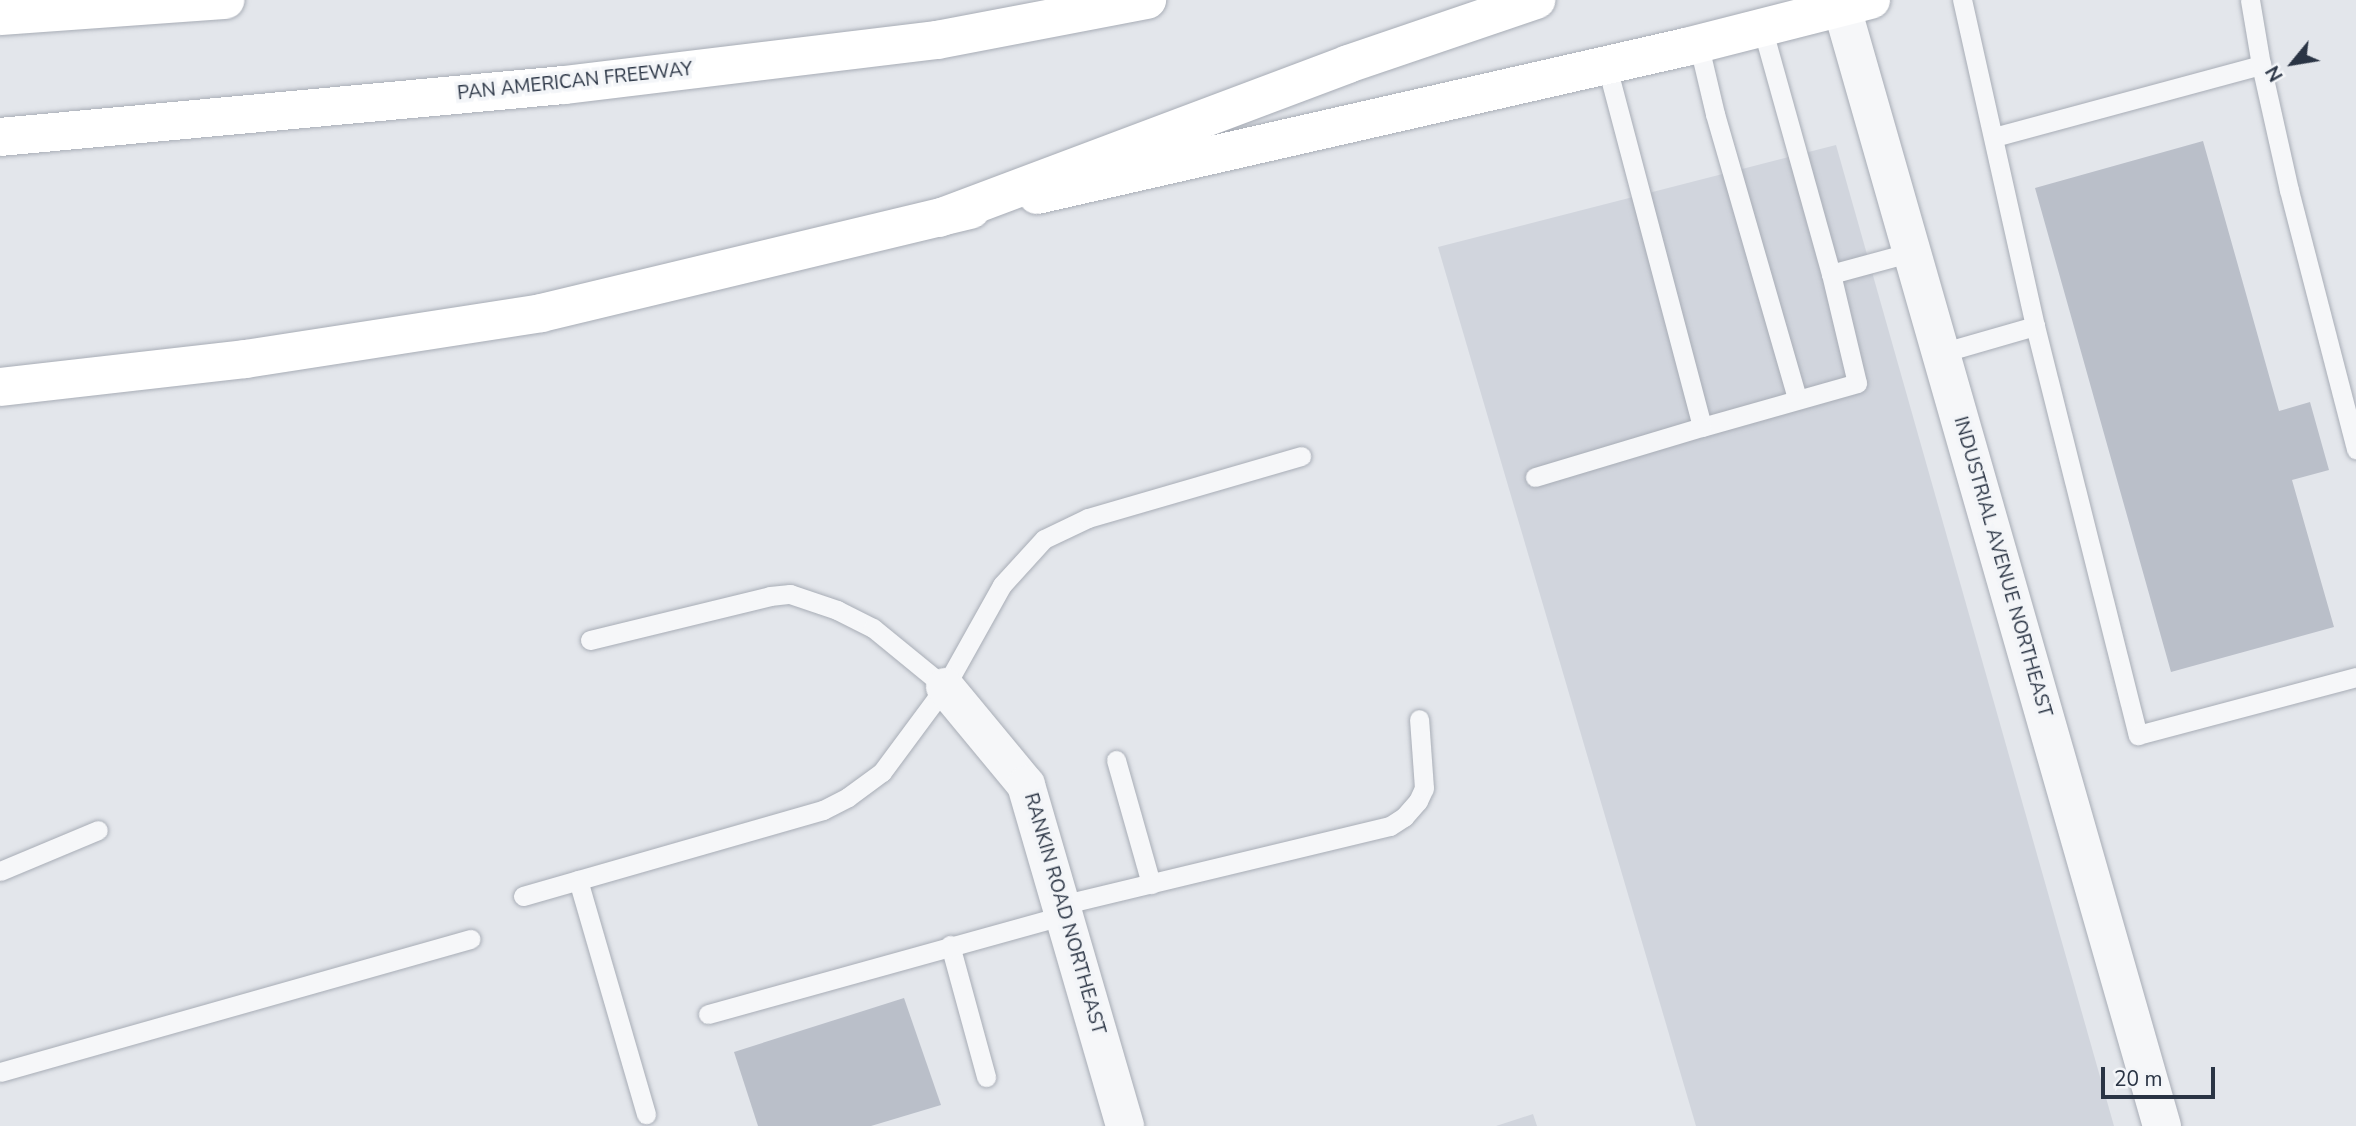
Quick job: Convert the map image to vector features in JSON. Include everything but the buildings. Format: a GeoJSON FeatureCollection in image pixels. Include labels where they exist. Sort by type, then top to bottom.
{"type":"FeatureCollection","features":[{"type":"Feature","properties":{"kind":"main road"},"geometry":{"type":"LineString","coordinates":[[0,16],[225,0]]}},
{"type":"Feature","properties":{"kind":"main road","name":"PAN AMERICAN FREEWAY"},"geometry":{"type":"LineString","coordinates":[[0,136],[47,135],[577,83],[937,40],[1147,0]]}},
{"type":"Feature","properties":{"kind":"main road"},"geometry":{"type":"LineString","coordinates":[[939,218],[1348,64],[1536,0]]}},
{"type":"Feature","properties":{"kind":"main road"},"geometry":{"type":"LineString","coordinates":[[0,387],[245,359],[541,313],[939,218],[1686,47],[1856,4]]}},
{"type":"Feature","properties":{"kind":"street","name":"INDUSTRIAL AVENUE NORTHEAST"},"geometry":{"type":"LineString","coordinates":[[1856,4],[1912,253],[2162,1126]]}},
{"type":"Feature","properties":{"kind":"street","name":"RANKIN ROAD NORTHEAST"},"geometry":{"type":"LineString","coordinates":[[945,687],[1026,785],[1125,1126]]}},
{"type":"Feature","properties":{"kind":"lane"},"geometry":{"type":"LineString","coordinates":[[1962,0],[2035,326],[2138,735],[2356,677]]}},
{"type":"Feature","properties":{"kind":"lane"},"geometry":{"type":"LineString","coordinates":[[2250,0],[2261,65],[2289,190],[2356,450]]}},
{"type":"Feature","properties":{"kind":"lane"},"geometry":{"type":"LineString","coordinates":[[1535,477],[1797,398],[1857,383],[1831,274],[1762,27]]}},
{"type":"Feature","properties":{"kind":"lane"},"geometry":{"type":"LineString","coordinates":[[1698,42],[1715,114],[1797,398]]}},
{"type":"Feature","properties":{"kind":"lane"},"geometry":{"type":"LineString","coordinates":[[1606,64],[1702,427]]}},
{"type":"Feature","properties":{"kind":"lane"},"geometry":{"type":"LineString","coordinates":[[1994,137],[2261,65]]}},
{"type":"Feature","properties":{"kind":"lane"},"geometry":{"type":"LineString","coordinates":[[1831,274],[1912,253]]}},
{"type":"Feature","properties":{"kind":"lane"},"geometry":{"type":"LineString","coordinates":[[1941,353],[2035,326]]}},
{"type":"Feature","properties":{"kind":"lane"},"geometry":{"type":"LineString","coordinates":[[523,896],[824,810],[865,786],[882,772],[945,687],[1002,585],[1044,539],[1088,518],[1301,456]]}},
{"type":"Feature","properties":{"kind":"lane"},"geometry":{"type":"LineString","coordinates":[[590,640],[771,596],[790,594],[837,610],[873,628],[945,687]]}},
{"type":"Feature","properties":{"kind":"lane"},"geometry":{"type":"LineString","coordinates":[[708,1014],[1151,884],[1390,826],[1411,809],[1424,788],[1419,719]]}},
{"type":"Feature","properties":{"kind":"lane"},"geometry":{"type":"LineString","coordinates":[[1116,760],[1151,884]]}},
{"type":"Feature","properties":{"kind":"lane"},"geometry":{"type":"LineString","coordinates":[[0,871],[98,830]]}},
{"type":"Feature","properties":{"kind":"lane"},"geometry":{"type":"LineString","coordinates":[[578,880],[646,1114]]}},
{"type":"Feature","properties":{"kind":"lane"},"geometry":{"type":"LineString","coordinates":[[1,1070],[471,939]]}},
{"type":"Feature","properties":{"kind":"lane"},"geometry":{"type":"LineString","coordinates":[[950,945],[986,1077]]}},
{"type":"Feature","properties":{"kind":"shaded area"},"geometry":{"type":"Polygon","coordinates":[[[1836,145],[2114,1126],[1696,1126],[1438,247],[1836,145]]]}},
{"type":"Feature","properties":{"kind":"shaded area"},"geometry":{"type":"Polygon","coordinates":[[[1533,1114],[1537,1126],[1496,1126],[1533,1114]]]}}]}
